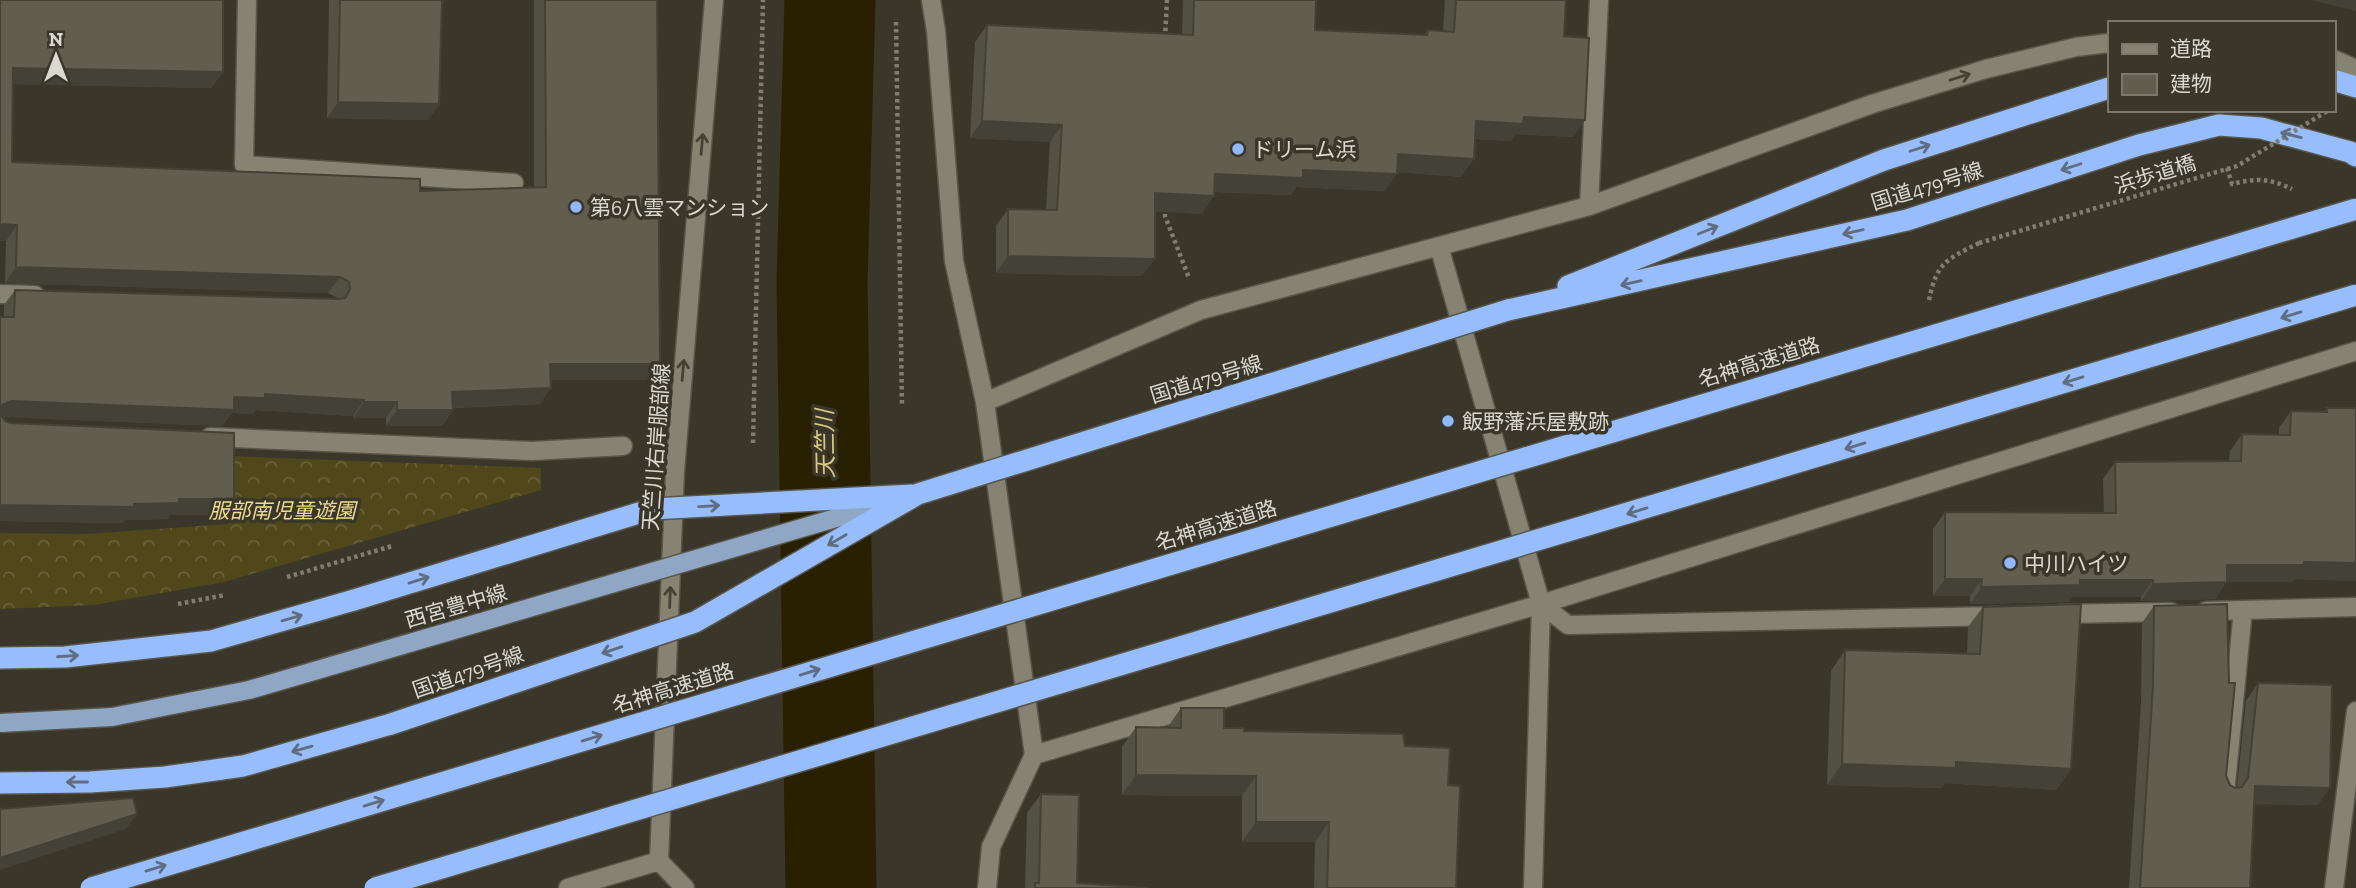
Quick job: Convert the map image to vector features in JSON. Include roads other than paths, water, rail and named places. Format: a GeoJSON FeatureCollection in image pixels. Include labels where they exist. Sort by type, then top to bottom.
{"type":"FeatureCollection","features":[{"type":"Feature","properties":{"kind":"highway"},"geometry":{"type":"LineString","coordinates":[[2335,81],[2356,87]]}},
{"type":"Feature","properties":{"kind":"highway","name":"国道479号線"},"geometry":{"type":"LineString","coordinates":[[0,783],[90,782],[191,774],[243,766],[391,724],[695,622],[918,494],[1508,310],[1884,160],[2108,88]]}},
{"type":"Feature","properties":{"kind":"highway","name":"国道479号線"},"geometry":{"type":"LineString","coordinates":[[1508,310],[1906,220],[2139,145],[2219,125],[2262,128],[2350,152],[2356,156]]}},
{"type":"Feature","properties":{"kind":"highway","name":"名神高速道路"},"geometry":{"type":"LineString","coordinates":[[91,888],[2356,209]]}},
{"type":"Feature","properties":{"kind":"highway"},"geometry":{"type":"LineString","coordinates":[[375,888],[2356,295]]}},
{"type":"Feature","properties":{"kind":"highway","name":"国道479号線"},"geometry":{"type":"LineString","coordinates":[[0,658],[65,657],[211,641],[652,509],[918,494]]}},
{"type":"Feature","properties":{"kind":"main road","name":"西宮豊中線"},"geometry":{"type":"LineString","coordinates":[[0,723],[112,717],[249,690],[918,494]]}},
{"type":"Feature","properties":{"kind":"street"},"geometry":{"type":"LineString","coordinates":[[247,0],[244,165],[514,183]]}},
{"type":"Feature","properties":{"kind":"street","name":"天竺川右岸服部線"},"geometry":{"type":"LineString","coordinates":[[659,861],[675,471],[714,0]]}},
{"type":"Feature","properties":{"kind":"street"},"geometry":{"type":"LineString","coordinates":[[931,0],[936,31],[954,261],[985,402],[1034,755],[991,847],[987,888]]}},
{"type":"Feature","properties":{"kind":"street"},"geometry":{"type":"LineString","coordinates":[[1589,206],[1599,0]]}},
{"type":"Feature","properties":{"kind":"street"},"geometry":{"type":"LineString","coordinates":[[985,402],[1201,310],[1589,206],[1872,104],[1986,69],[2076,47],[2108,43]]}},
{"type":"Feature","properties":{"kind":"street"},"geometry":{"type":"LineString","coordinates":[[2335,60],[2356,69]]}},
{"type":"Feature","properties":{"kind":"street"},"geometry":{"type":"LineString","coordinates":[[1438,246],[1541,604],[1533,888]]}},
{"type":"Feature","properties":{"kind":"street"},"geometry":{"type":"LineString","coordinates":[[0,294],[55,296]]}},
{"type":"Feature","properties":{"kind":"street"},"geometry":{"type":"LineString","coordinates":[[1034,755],[1541,604],[2356,351]]}},
{"type":"Feature","properties":{"kind":"street"},"geometry":{"type":"LineString","coordinates":[[191,436],[532,451],[623,446]]}},
{"type":"Feature","properties":{"kind":"street"},"geometry":{"type":"LineString","coordinates":[[1541,604],[1568,625],[2356,607]]}},
{"type":"Feature","properties":{"kind":"street"},"geometry":{"type":"LineString","coordinates":[[2225,794],[2243,610]]}},
{"type":"Feature","properties":{"kind":"street"},"geometry":{"type":"LineString","coordinates":[[2334,888],[2356,711]]}},
{"type":"Feature","properties":{"kind":"street"},"geometry":{"type":"LineString","coordinates":[[568,888],[659,861],[685,888]]}},
{"type":"Feature","properties":{"kind":"waterway","name":"天竺川"},"geometry":{"type":"LineString","coordinates":[[830,0],[822,282],[831,888]]}},
{"type":"Feature","properties":{"kind":"place","name":"ドリーム浜"},"geometry":{"type":"Point","coordinates":[1238,149]}},
{"type":"Feature","properties":{"kind":"place","name":"第6八雲マンション"},"geometry":{"type":"Point","coordinates":[576,207]}},
{"type":"Feature","properties":{"kind":"place","name":"飯野藩浜屋敷跡"},"geometry":{"type":"Point","coordinates":[1448,421]}},
{"type":"Feature","properties":{"kind":"place","name":"中川ハイツ"},"geometry":{"type":"Point","coordinates":[2010,563]}},
{"type":"Feature","properties":{"kind":"park label","name":"服部南児童遊園"},"geometry":{"type":"Point","coordinates":[282,510]}}]}
